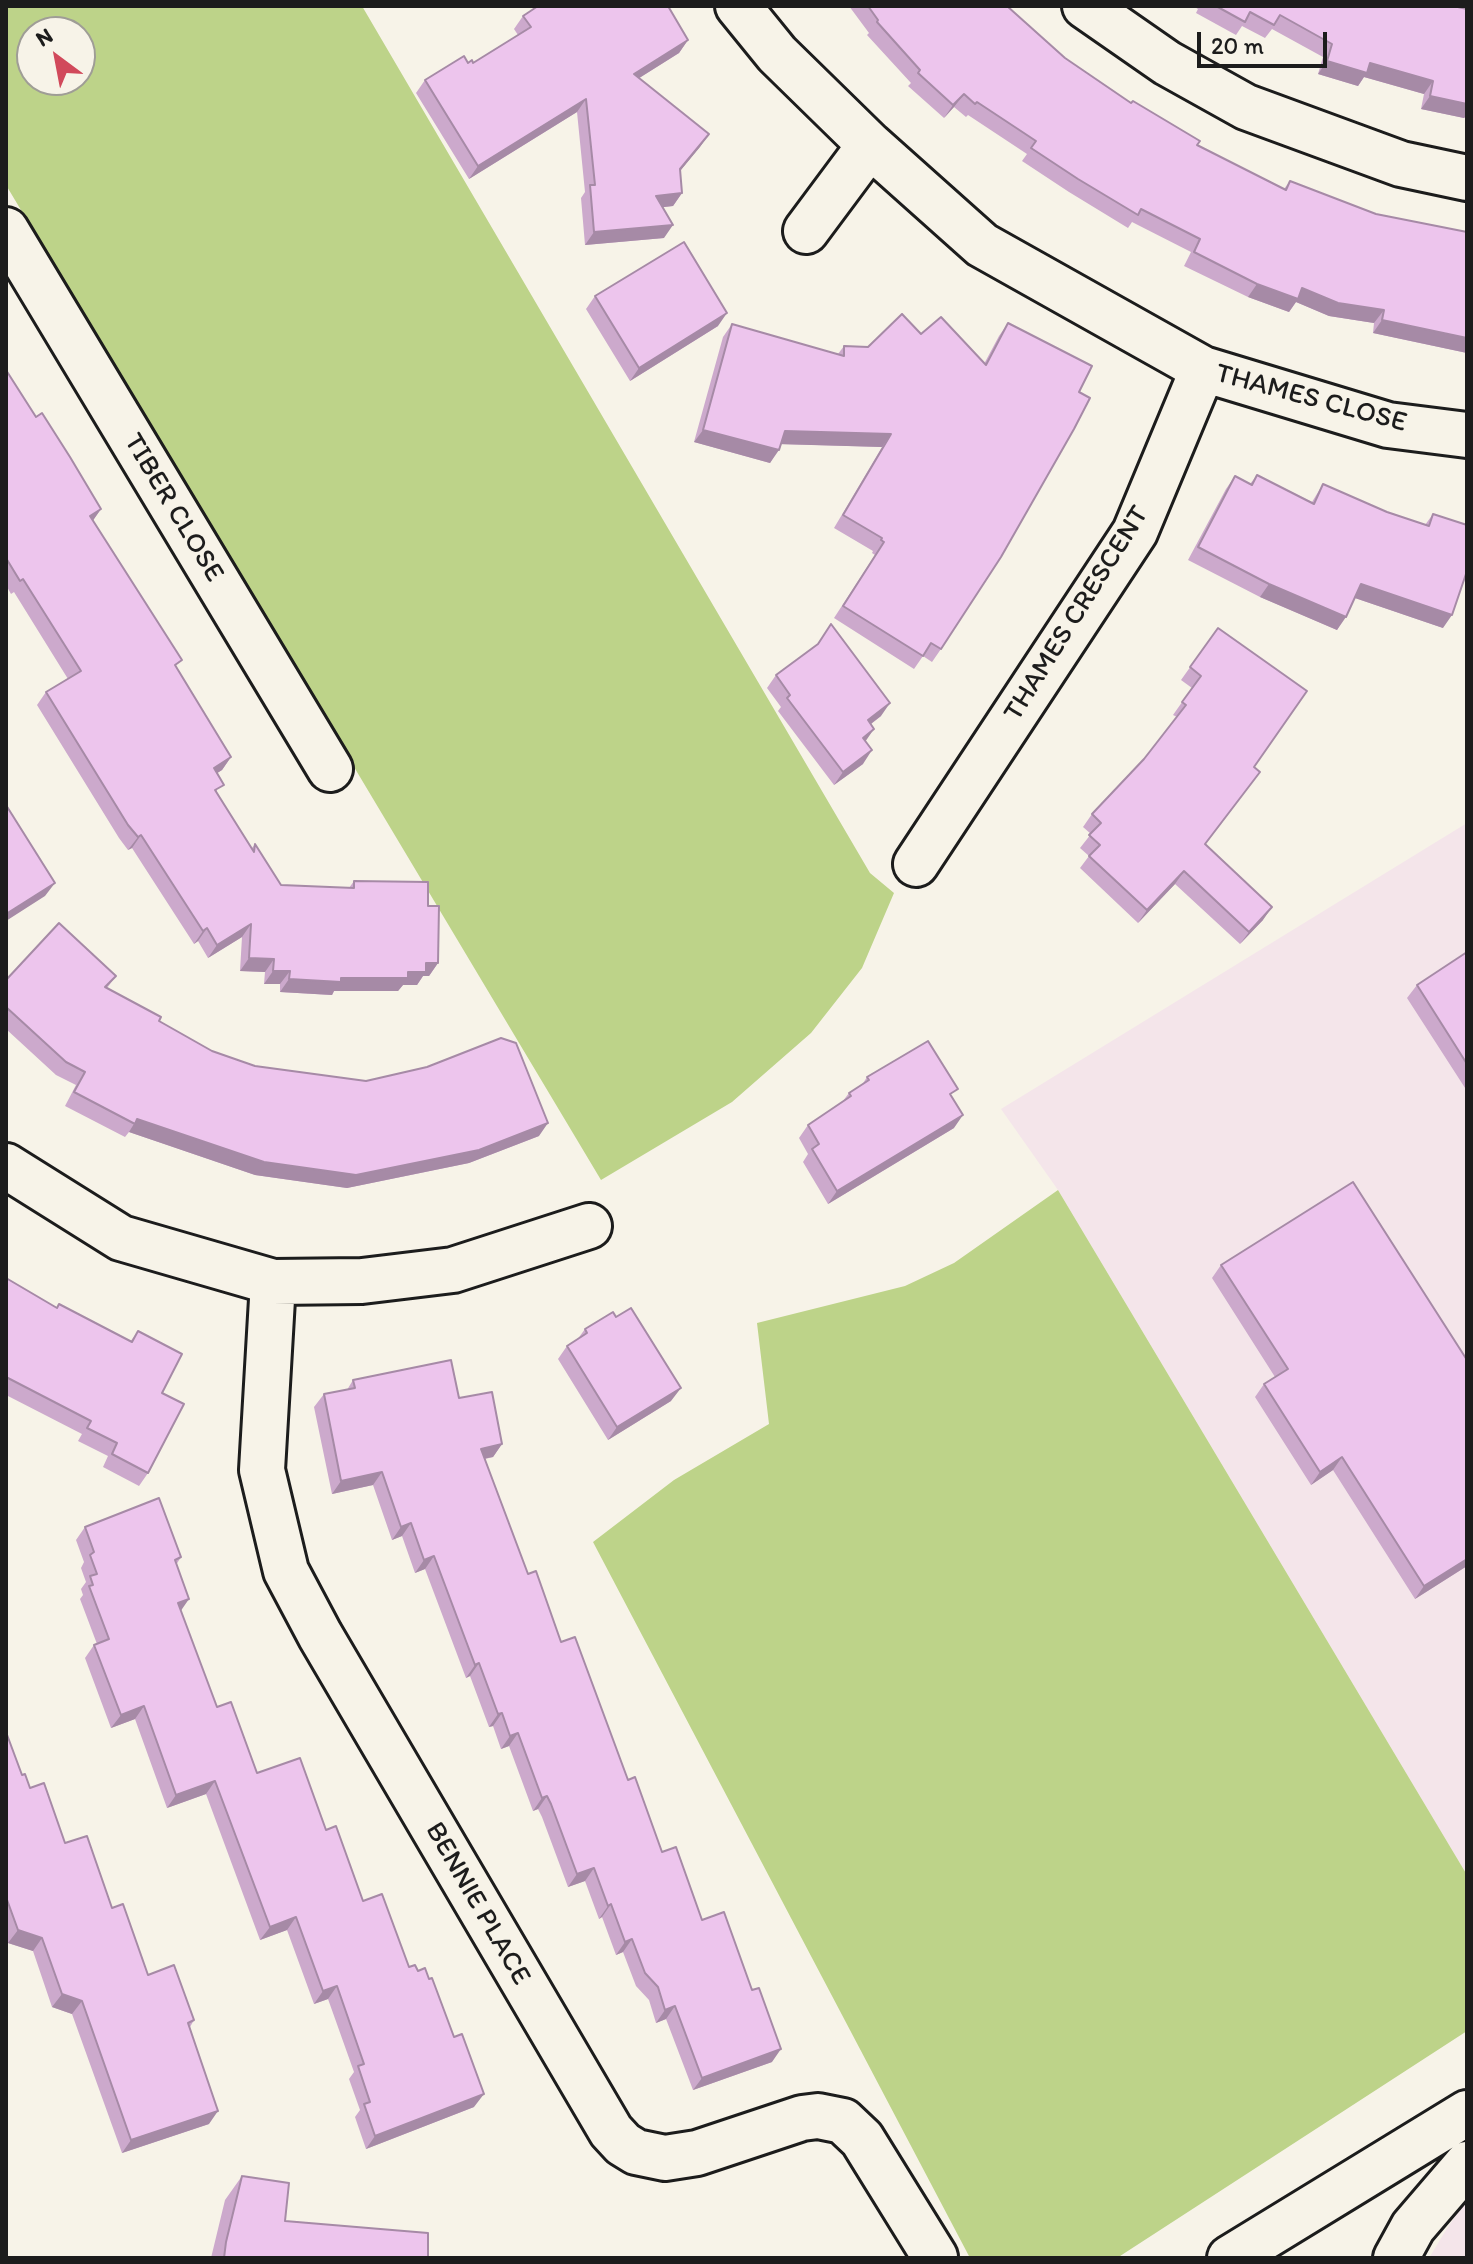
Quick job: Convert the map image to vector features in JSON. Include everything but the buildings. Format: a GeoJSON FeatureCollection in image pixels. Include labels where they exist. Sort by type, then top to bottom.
{"type":"FeatureCollection","features":[{"type":"Feature","properties":{"kind":"street"},"geometry":{"type":"LineString","coordinates":[[738,6],[777,54],[870,145],[982,245],[1203,369]]}},
{"type":"Feature","properties":{"kind":"street"},"geometry":{"type":"LineString","coordinates":[[1085,6],[1167,63],[1246,107],[1401,164],[1467,178]]}},
{"type":"Feature","properties":{"kind":"street"},"geometry":{"type":"LineString","coordinates":[[806,231],[870,145]]}},
{"type":"Feature","properties":{"kind":"street","name":"TIBER CLOSE"},"geometry":{"type":"LineString","coordinates":[[10,244],[330,769]]}},
{"type":"Feature","properties":{"kind":"street","name":"THAMES CLOSE"},"geometry":{"type":"LineString","coordinates":[[1203,369],[1388,425],[1467,435]]}},
{"type":"Feature","properties":{"kind":"street","name":"THAMES CRESCENT"},"geometry":{"type":"LineString","coordinates":[[916,864],[1135,532],[1203,369]]}},
{"type":"Feature","properties":{"kind":"street"},"geometry":{"type":"LineString","coordinates":[[6,1167],[121,1238],[273,1282],[362,1281],[453,1270],[589,1226]]}},
{"type":"Feature","properties":{"kind":"street","name":"BENNIE PLACE"},"geometry":{"type":"LineString","coordinates":[[273,1282],[262,1470],[286,1571],[320,1635],[611,2131],[636,2152],[665,2158],[697,2153],[802,2118],[818,2116],[843,2121],[862,2139],[935,2257]]}},
{"type":"Feature","properties":{"kind":"street"},"geometry":{"type":"LineString","coordinates":[[1230,2258],[1467,2113]]}},
{"type":"Feature","properties":{"kind":"street"},"geometry":{"type":"LineString","coordinates":[[1396,2258],[1413,2227],[1467,2164]]}},
{"type":"Feature","properties":{"kind":"shaded area"},"geometry":{"type":"Polygon","coordinates":[[[1467,823],[1467,1875],[1058,1190],[1001,1109],[1467,823]]]}},
{"type":"Feature","properties":{"kind":"shaded area"},"geometry":{"type":"Polygon","coordinates":[[[1467,2199],[1467,2258],[1429,2258],[1446,2230],[1467,2199]]]}},
{"type":"Feature","properties":{"kind":"green space"},"geometry":{"type":"Polygon","coordinates":[[[6,6],[362,6],[870,873],[894,893],[862,968],[811,1033],[732,1102],[601,1180],[6,185],[6,6]]]}},
{"type":"Feature","properties":{"kind":"green space"},"geometry":{"type":"Polygon","coordinates":[[[1058,1190],[1467,1875],[1467,2031],[1117,2258],[970,2258],[593,1542],[674,1480],[769,1424],[757,1323],[905,1286],[954,1263],[1058,1190]]]}}]}
